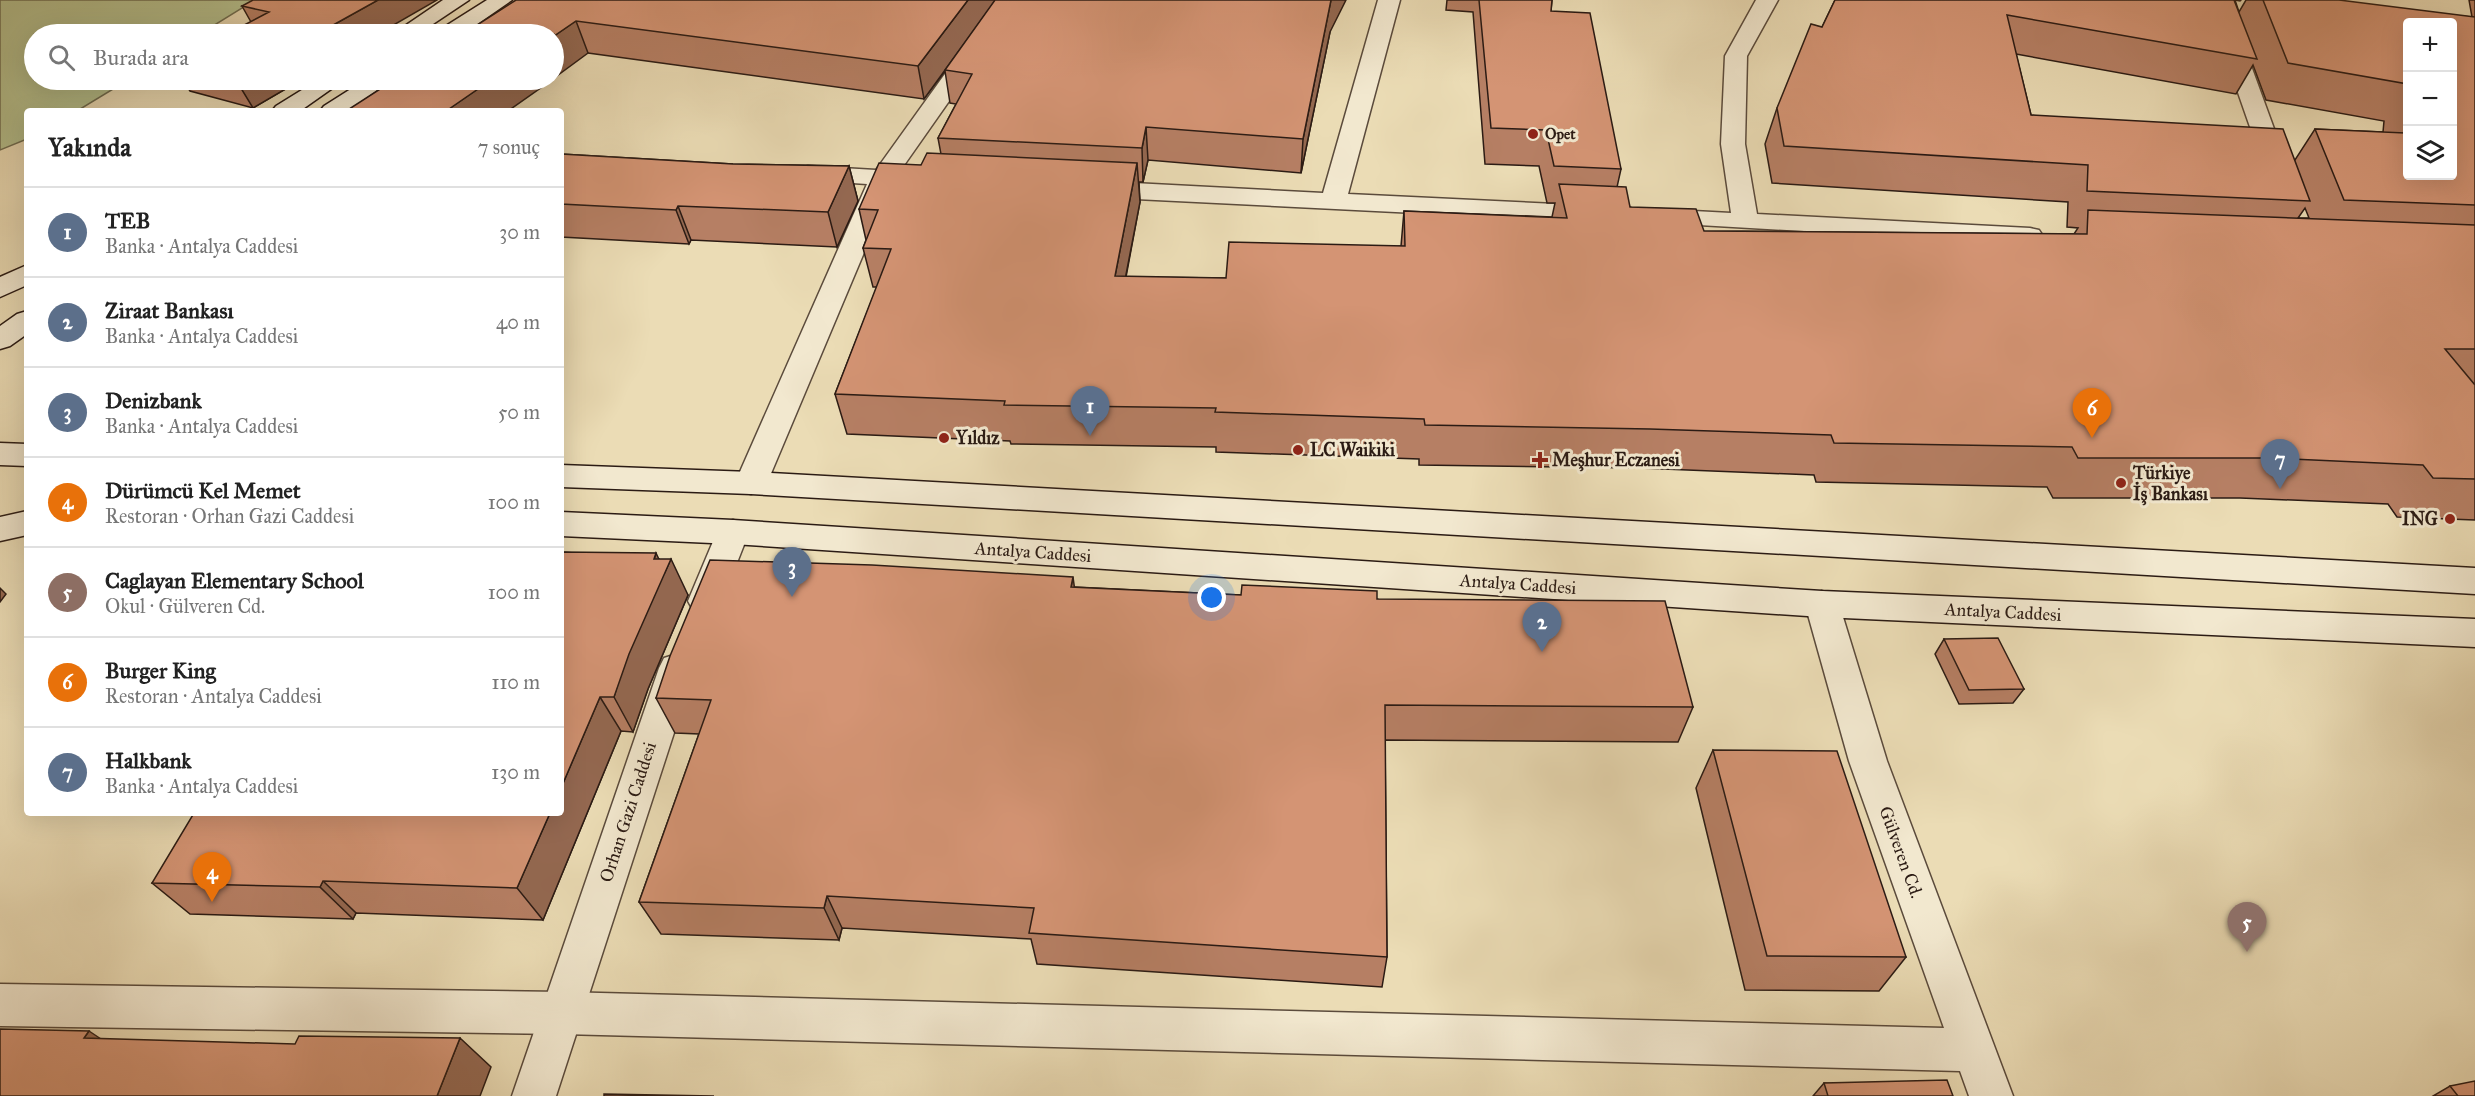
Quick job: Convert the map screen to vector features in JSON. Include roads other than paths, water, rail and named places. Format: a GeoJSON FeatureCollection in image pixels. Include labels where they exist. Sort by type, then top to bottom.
{"type":"FeatureCollection","features":[{"type":"Feature","properties":{"kind":"street"},"geometry":{"type":"LineString","coordinates":[[420,24],[458,0]]}},
{"type":"Feature","properties":{"kind":"street"},"geometry":{"type":"LineString","coordinates":[[464,24],[501,0]]}},
{"type":"Feature","properties":{"kind":"street"},"geometry":{"type":"LineString","coordinates":[[751,483],[882,179],[1009,0]]}},
{"type":"Feature","properties":{"kind":"street"},"geometry":{"type":"LineString","coordinates":[[1333,201],[1389,0]]}},
{"type":"Feature","properties":{"kind":"street"},"geometry":{"type":"LineString","coordinates":[[1745,221],[1733,144],[1736,56],[1767,0]]}},
{"type":"Feature","properties":{"kind":"street"},"geometry":{"type":"LineString","coordinates":[[2222,17],[2285,193]]}},
{"type":"Feature","properties":{"kind":"street"},"geometry":{"type":"LineString","coordinates":[[289,108],[317,90]]}},
{"type":"Feature","properties":{"kind":"street"},"geometry":{"type":"LineString","coordinates":[[338,108],[365,90]]}},
{"type":"Feature","properties":{"kind":"street"},"geometry":{"type":"LineString","coordinates":[[787,172],[941,182]]}},
{"type":"Feature","properties":{"kind":"street"},"geometry":{"type":"LineString","coordinates":[[1072,188],[2049,237]]}},
{"type":"Feature","properties":{"kind":"street"},"geometry":{"type":"LineString","coordinates":[[0,290],[24,275]]}},
{"type":"Feature","properties":{"kind":"street"},"geometry":{"type":"LineString","coordinates":[[0,340],[24,322]]}},
{"type":"Feature","properties":{"kind":"street"},"geometry":{"type":"LineString","coordinates":[[0,454],[24,455]]}},
{"type":"Feature","properties":{"kind":"street"},"geometry":{"type":"LineString","coordinates":[[564,476],[751,483],[2475,580]]}},
{"type":"Feature","properties":{"kind":"street"},"geometry":{"type":"LineString","coordinates":[[0,529],[24,524]]}},
{"type":"Feature","properties":{"kind":"street","name":"Antalya Caddesi"},"geometry":{"type":"LineString","coordinates":[[564,524],[733,532],[1822,604],[2475,633]]}},
{"type":"Feature","properties":{"kind":"street","name":"Orhan Gazi Caddesi"},"geometry":{"type":"LineString","coordinates":[[534,1096],[668,690],[733,532]]}},
{"type":"Feature","properties":{"kind":"street","name":"Gülveren Cd."},"geometry":{"type":"LineString","coordinates":[[1822,604],[1868,760],[1991,1096]]}},
{"type":"Feature","properties":{"kind":"street"},"geometry":{"type":"LineString","coordinates":[[0,1005],[562,1013],[1974,1050]]}},
{"type":"Feature","properties":{"kind":"place","name":"Opet"},"geometry":{"type":"Point","coordinates":[1533,134]}},
{"type":"Feature","properties":{"kind":"place","name":"TEB"},"geometry":{"type":"Point","coordinates":[1090,436]}},
{"type":"Feature","properties":{"kind":"place","name":"Yıldız"},"geometry":{"type":"Point","coordinates":[944,438]}},
{"type":"Feature","properties":{"kind":"place","name":"Burger King"},"geometry":{"type":"Point","coordinates":[2092,438]}},
{"type":"Feature","properties":{"kind":"place","name":"LC Waikiki"},"geometry":{"type":"Point","coordinates":[1298,450]}},
{"type":"Feature","properties":{"kind":"place","name":"Meşhur Eczanesi"},"geometry":{"type":"Point","coordinates":[1540,460]}},
{"type":"Feature","properties":{"kind":"place","name":"Türkiye İş Bankası"},"geometry":{"type":"Point","coordinates":[2121,483]}},
{"type":"Feature","properties":{"kind":"place","name":"Halkbank"},"geometry":{"type":"Point","coordinates":[2280,489]}},
{"type":"Feature","properties":{"kind":"place","name":"ING"},"geometry":{"type":"Point","coordinates":[2450,519]}},
{"type":"Feature","properties":{"kind":"place","name":"Denizbank"},"geometry":{"type":"Point","coordinates":[792,597]}},
{"type":"Feature","properties":{"kind":"place","name":"Ziraat Bankası"},"geometry":{"type":"Point","coordinates":[1542,652]}},
{"type":"Feature","properties":{"kind":"place","name":"Dürümcü Kel Memet"},"geometry":{"type":"Point","coordinates":[212,902]}},
{"type":"Feature","properties":{"kind":"place","name":"Caglayan Elementary School"},"geometry":{"type":"Point","coordinates":[2247,952]}}]}
